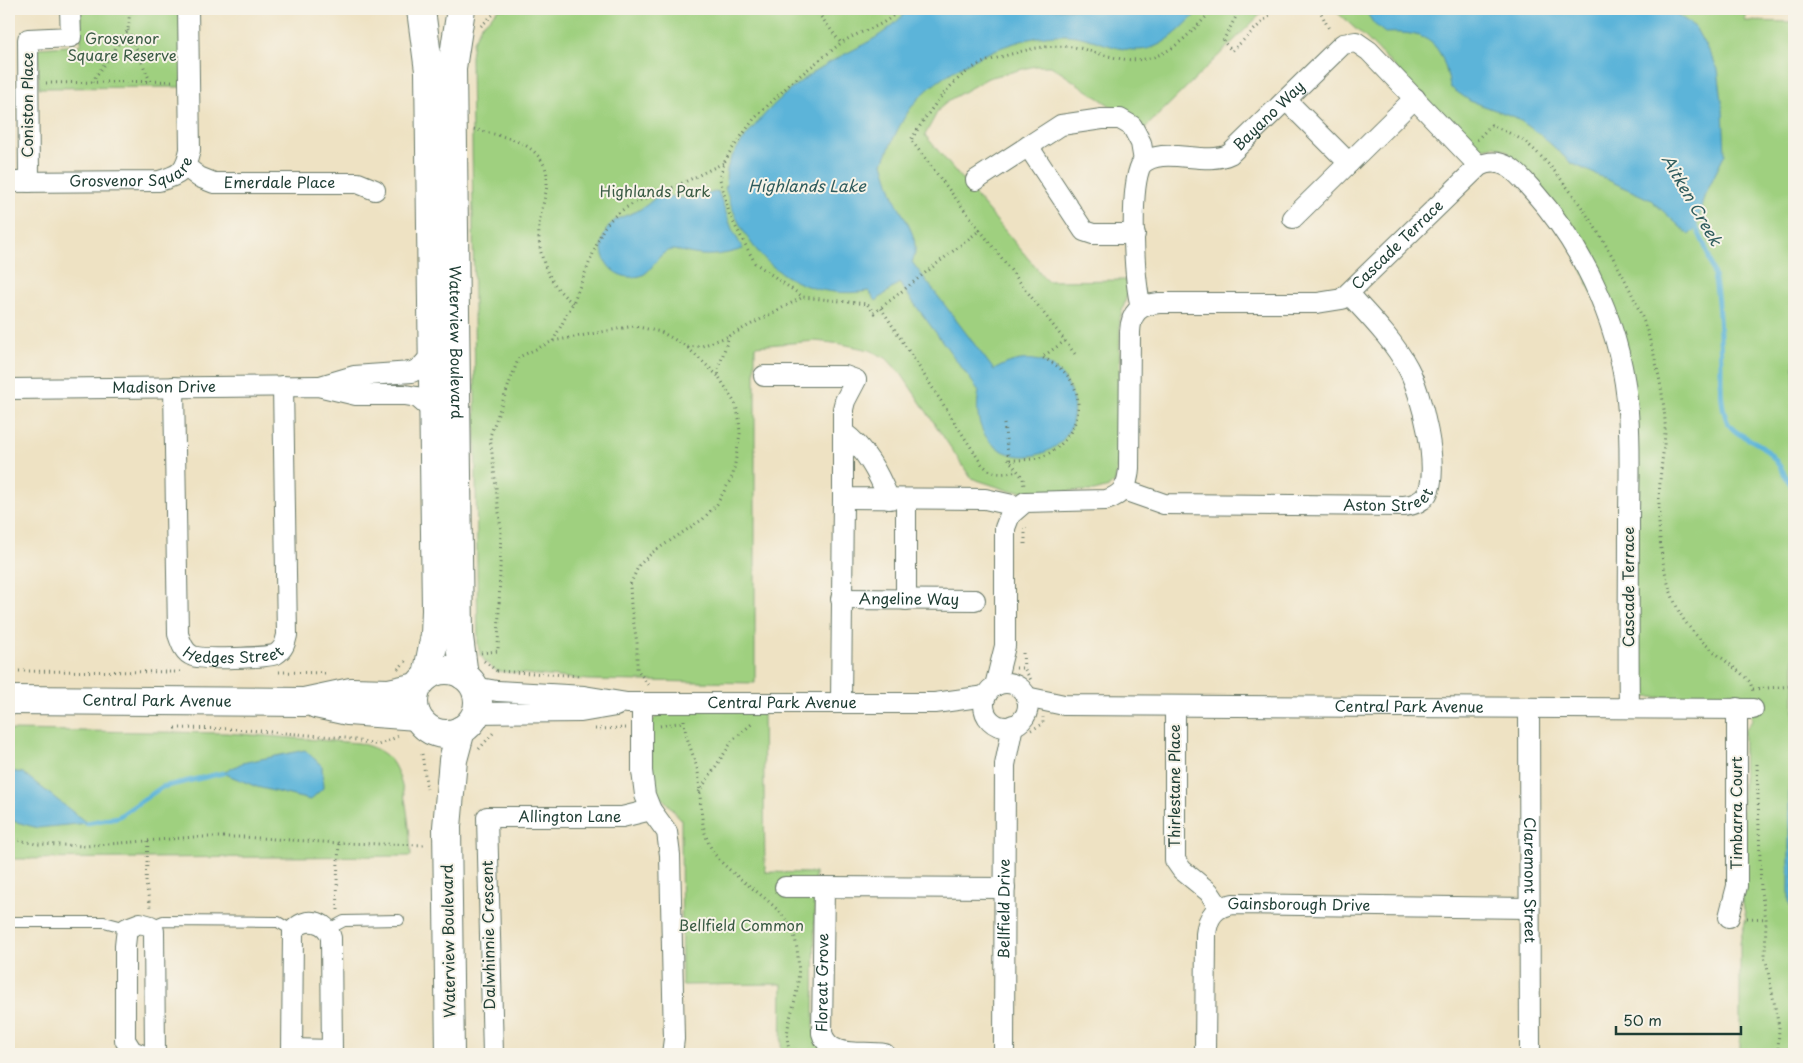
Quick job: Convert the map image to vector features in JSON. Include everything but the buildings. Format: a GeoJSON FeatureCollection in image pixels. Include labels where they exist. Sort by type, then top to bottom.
{"type":"FeatureCollection","features":[{"type":"Feature","properties":{"kind":"street","name":"Coniston Place"},"geometry":{"type":"LineString","coordinates":[[29,182],[28,39],[71,37],[70,9]]}},
{"type":"Feature","properties":{"kind":"street","name":"Grosvenor Square"},"geometry":{"type":"LineString","coordinates":[[9,182],[159,181],[175,176],[186,167],[190,150],[188,9]]}},
{"type":"Feature","properties":{"kind":"street"},"geometry":{"type":"LineString","coordinates":[[420,10],[441,15],[461,9]]}},
{"type":"Feature","properties":{"kind":"street","name":"Waterview Boulevard"},"geometry":{"type":"LineString","coordinates":[[447,836],[453,760],[467,692],[452,68],[461,9]]}},
{"type":"Feature","properties":{"kind":"street","name":"Waterview Boulevard"},"geometry":{"type":"LineString","coordinates":[[420,10],[429,71],[436,610],[435,635],[422,682]]}},
{"type":"Feature","properties":{"kind":"street"},"geometry":{"type":"LineString","coordinates":[[1338,47],[1350,42],[1360,44],[1473,159]]}},
{"type":"Feature","properties":{"kind":"street","name":"Bayano Way"},"geometry":{"type":"LineString","coordinates":[[1144,161],[1156,156],[1226,156],[1286,100],[1338,47]]}},
{"type":"Feature","properties":{"kind":"street"},"geometry":{"type":"LineString","coordinates":[[1293,218],[1415,98]]}},
{"type":"Feature","properties":{"kind":"street"},"geometry":{"type":"LineString","coordinates":[[1286,100],[1349,163]]}},
{"type":"Feature","properties":{"kind":"street"},"geometry":{"type":"LineString","coordinates":[[843,498],[994,500],[1017,506],[1034,501],[1106,500],[1119,495],[1124,490],[1129,468],[1130,324],[1136,311],[1141,307],[1135,275],[1136,180],[1140,165],[1144,161],[1137,133],[1132,126],[1120,118],[1061,125],[976,180]]}},
{"type":"Feature","properties":{"kind":"street"},"geometry":{"type":"LineString","coordinates":[[1028,146],[1084,231],[1093,234],[1135,234]]}},
{"type":"Feature","properties":{"kind":"street","name":"Cascade Terrace"},"geometry":{"type":"LineString","coordinates":[[1141,307],[1159,303],[1324,303],[1342,298],[1349,294],[1473,159],[1499,162],[1512,168],[1568,234],[1598,291],[1617,350],[1628,411],[1629,708]]}},
{"type":"Feature","properties":{"kind":"street","name":"Emerdale Place"},"geometry":{"type":"LineString","coordinates":[[186,167],[200,177],[214,183],[358,183],[375,190]]}},
{"type":"Feature","properties":{"kind":"street","name":"Aston Street"},"geometry":{"type":"LineString","coordinates":[[1124,490],[1164,504],[1404,506],[1412,505],[1422,499],[1430,487],[1431,459],[1425,419],[1417,387],[1397,350],[1349,294]]}},
{"type":"Feature","properties":{"kind":"street","name":"Madison Drive"},"geometry":{"type":"LineString","coordinates":[[318,386],[354,376],[412,372],[420,368],[432,355]]}},
{"type":"Feature","properties":{"kind":"street","name":"Angeline Way"},"geometry":{"type":"LineString","coordinates":[[764,376],[845,376],[856,380],[845,401],[843,432],[841,703]]}},
{"type":"Feature","properties":{"kind":"street","name":"Hedges Street"},"geometry":{"type":"LineString","coordinates":[[174,387],[178,634],[183,649],[194,657],[261,657],[275,654],[284,647],[287,634],[283,386]]}},
{"type":"Feature","properties":{"kind":"street","name":"Madison Drive"},"geometry":{"type":"LineString","coordinates":[[9,389],[318,386],[356,395],[405,395],[417,397],[432,410]]}},
{"type":"Feature","properties":{"kind":"street"},"geometry":{"type":"LineString","coordinates":[[843,432],[856,441],[898,499],[906,600]]}},
{"type":"Feature","properties":{"kind":"street"},"geometry":{"type":"LineString","coordinates":[[1005,706],[1005,528],[1010,514],[1017,506]]}},
{"type":"Feature","properties":{"kind":"street","name":"Angeline Way"},"geometry":{"type":"LineString","coordinates":[[841,599],[975,600]]}},
{"type":"Feature","properties":{"kind":"street"},"geometry":{"type":"LineString","coordinates":[[446,670],[467,692],[451,733],[416,727],[414,702],[422,682],[446,670]]}},
{"type":"Feature","properties":{"kind":"street","name":"Central Park Avenue"},"geometry":{"type":"LineString","coordinates":[[304,702],[352,692],[389,693],[422,682]]}},
{"type":"Feature","properties":{"kind":"street","name":"Central Park Avenue"},"geometry":{"type":"LineString","coordinates":[[467,692],[497,691],[639,697],[683,703],[1745,709]]}},
{"type":"Feature","properties":{"kind":"street"},"geometry":{"type":"LineString","coordinates":[[639,697],[642,784],[651,810],[667,832],[670,855],[674,1039],[672,1054]]}},
{"type":"Feature","properties":{"kind":"street","name":"Central Park Avenue"},"geometry":{"type":"LineString","coordinates":[[9,700],[304,702],[416,727]]}},
{"type":"Feature","properties":{"kind":"street","name":"Bellfield Drive"},"geometry":{"type":"LineString","coordinates":[[1004,1054],[1005,706]]}},
{"type":"Feature","properties":{"kind":"street","name":"Thirlestane Place"},"geometry":{"type":"LineString","coordinates":[[1175,706],[1176,860],[1182,870],[1209,892],[1219,907]]}},
{"type":"Feature","properties":{"kind":"street","name":"Claremont Street"},"geometry":{"type":"LineString","coordinates":[[1529,708],[1530,1054]]}},
{"type":"Feature","properties":{"kind":"street","name":"Timbarra Court"},"geometry":{"type":"LineString","coordinates":[[1729,917],[1736,886],[1745,709]]}},
{"type":"Feature","properties":{"kind":"street","name":"Waterview Boulevard"},"geometry":{"type":"LineString","coordinates":[[416,727],[442,783],[447,836],[450,1054]]}},
{"type":"Feature","properties":{"kind":"street","name":"Allington Lane"},"geometry":{"type":"LineString","coordinates":[[487,816],[622,817],[651,810]]}},
{"type":"Feature","properties":{"kind":"street","name":"Dalwhinnie Crescent"},"geometry":{"type":"LineString","coordinates":[[487,816],[493,1054]]}},
{"type":"Feature","properties":{"kind":"street"},"geometry":{"type":"LineString","coordinates":[[785,887],[1004,888]]}},
{"type":"Feature","properties":{"kind":"street","name":"Floreat Grove"},"geometry":{"type":"LineString","coordinates":[[824,887],[822,1033],[824,1040],[828,1046],[836,1050],[868,1051],[885,1054]]}},
{"type":"Feature","properties":{"kind":"street","name":"Gainsborough Drive"},"geometry":{"type":"LineString","coordinates":[[1205,1054],[1206,934],[1209,919],[1219,907],[1233,904],[1358,908],[1529,908]]}},
{"type":"Feature","properties":{"kind":"street"},"geometry":{"type":"LineString","coordinates":[[305,922],[317,922],[334,926],[332,1052],[292,1052],[293,931],[299,924],[305,922]]}},
{"type":"Feature","properties":{"kind":"street"},"geometry":{"type":"LineString","coordinates":[[140,1054],[132,1051],[125,1040],[125,946],[127,928],[140,923],[151,926],[155,942],[155,1054]]}},
{"type":"Feature","properties":{"kind":"lane"},"geometry":{"type":"LineString","coordinates":[[334,926],[399,920]]}},
{"type":"Feature","properties":{"kind":"lane"},"geometry":{"type":"LineString","coordinates":[[151,926],[163,921],[278,922],[293,931]]}},
{"type":"Feature","properties":{"kind":"lane"},"geometry":{"type":"LineString","coordinates":[[9,922],[104,922],[127,928]]}},
{"type":"Feature","properties":{"kind":"path"},"geometry":{"type":"LineString","coordinates":[[130,9],[128,30],[150,81]]}},
{"type":"Feature","properties":{"kind":"path"},"geometry":{"type":"LineString","coordinates":[[815,9],[841,43]]}},
{"type":"Feature","properties":{"kind":"path"},"geometry":{"type":"LineString","coordinates":[[900,9],[880,26],[852,36],[841,43],[772,100],[754,119],[724,163],[720,179],[730,216],[755,263],[803,297],[867,304],[874,313],[980,230]]}},
{"type":"Feature","properties":{"kind":"path"},"geometry":{"type":"LineString","coordinates":[[1075,354],[911,140],[932,106],[951,86],[981,64],[1023,51],[1051,46],[1076,48],[1133,62],[1152,58],[1173,50],[1214,9]]}},
{"type":"Feature","properties":{"kind":"path"},"geometry":{"type":"LineString","coordinates":[[1240,9],[1223,41],[1232,51],[1276,9]]}},
{"type":"Feature","properties":{"kind":"path"},"geometry":{"type":"LineString","coordinates":[[1319,9],[1338,47]]}},
{"type":"Feature","properties":{"kind":"path"},"geometry":{"type":"LineString","coordinates":[[92,82],[128,30]]}},
{"type":"Feature","properties":{"kind":"path"},"geometry":{"type":"LineString","coordinates":[[28,83],[189,81]]}},
{"type":"Feature","properties":{"kind":"path"},"geometry":{"type":"LineString","coordinates":[[1473,159],[1491,125],[1525,143],[1561,181],[1582,209],[1602,241],[1631,296],[1648,336],[1664,408],[1659,523],[1669,585],[1684,621],[1697,637],[1750,682],[1753,689],[1745,709]]}},
{"type":"Feature","properties":{"kind":"path"},"geometry":{"type":"LineString","coordinates":[[470,128],[520,144],[538,156],[547,177],[548,187],[539,226],[541,253],[554,283],[562,295],[574,303]]}},
{"type":"Feature","properties":{"kind":"path"},"geometry":{"type":"LineString","coordinates":[[552,341],[574,303],[603,229],[610,218],[644,198],[724,163]]}},
{"type":"Feature","properties":{"kind":"path"},"geometry":{"type":"LineString","coordinates":[[688,347],[702,346],[729,336],[803,297]]}},
{"type":"Feature","properties":{"kind":"path"},"geometry":{"type":"LineString","coordinates":[[881,308],[985,468],[1003,474],[1018,471]]}},
{"type":"Feature","properties":{"kind":"path"},"geometry":{"type":"LineString","coordinates":[[467,692],[498,651],[501,530],[490,436],[519,357],[552,341],[634,326],[661,332],[688,347],[719,377],[736,405],[740,434],[733,475],[717,504],[703,519],[653,552],[639,566],[630,585],[630,606],[637,643],[639,697]]}},
{"type":"Feature","properties":{"kind":"path"},"geometry":{"type":"LineString","coordinates":[[719,377],[719,362],[729,336]]}},
{"type":"Feature","properties":{"kind":"path"},"geometry":{"type":"LineString","coordinates":[[1010,460],[1039,458],[1064,444],[1070,434],[1078,412],[1076,392],[1066,375],[1054,364],[1042,357],[1065,341]]}},
{"type":"Feature","properties":{"kind":"path"},"geometry":{"type":"LineString","coordinates":[[1004,424],[1010,460],[1024,482]]}},
{"type":"Feature","properties":{"kind":"path"},"geometry":{"type":"LineString","coordinates":[[683,703],[685,732],[697,770],[703,820],[714,853],[771,905],[788,924],[794,936],[798,969],[796,995],[787,1033],[791,1054]]}},
{"type":"Feature","properties":{"kind":"path"},"geometry":{"type":"LineString","coordinates":[[175,728],[234,729],[346,738],[378,745],[416,727]]}},
{"type":"Feature","properties":{"kind":"path"},"geometry":{"type":"LineString","coordinates":[[1756,756],[1762,891],[1766,919],[1765,956],[1779,1027],[1778,1054]]}},
{"type":"Feature","properties":{"kind":"path"},"geometry":{"type":"LineString","coordinates":[[9,838],[36,844],[70,846],[242,837],[339,844],[447,836]]}},
{"type":"Feature","properties":{"kind":"path"},"geometry":{"type":"LineString","coordinates":[[148,841],[146,883],[151,926]]}},
{"type":"Feature","properties":{"kind":"path"},"geometry":{"type":"LineString","coordinates":[[334,926],[339,844]]}},
{"type":"Feature","properties":{"kind":"green space","name":"Grosvenor Square Reserve"},"geometry":{"type":"Polygon","coordinates":[[[80,9],[181,9],[183,87],[39,88],[38,48],[81,45],[80,9]]]}},
{"type":"Feature","properties":{"kind":"green space","name":"Highlands Park"},"geometry":{"type":"Polygon","coordinates":[[[499,9],[1266,9],[1142,131],[1124,115],[1051,66],[1035,66],[988,78],[951,99],[939,109],[925,135],[1047,281],[1126,280],[1128,292],[1120,318],[1119,455],[1115,482],[1109,487],[1094,491],[1010,491],[971,478],[902,375],[886,358],[869,350],[815,341],[755,346],[755,683],[588,680],[497,671],[490,666],[482,657],[478,645],[471,57],[473,42],[481,26],[499,9]]]}},
{"type":"Feature","properties":{"kind":"green space"},"geometry":{"type":"Polygon","coordinates":[[[1333,9],[1745,9],[1745,21],[1794,22],[1794,1054],[1740,1054],[1740,942],[1746,918],[1741,895],[1744,731],[1752,721],[1751,699],[1641,697],[1635,694],[1631,383],[1552,201],[1507,151],[1495,146],[1475,149],[1366,38],[1333,9]]]}},
{"type":"Feature","properties":{"kind":"green space","name":"Bellfield Common"},"geometry":{"type":"Polygon","coordinates":[[[763,708],[765,872],[815,873],[814,1033],[835,1054],[781,1054],[782,984],[682,985],[681,819],[657,792],[652,776],[650,723],[665,709],[763,708]]]}},
{"type":"Feature","properties":{"kind":"green space"},"geometry":{"type":"Polygon","coordinates":[[[9,730],[226,733],[363,744],[387,756],[399,775],[406,803],[411,856],[9,859],[9,730]]]}},
{"type":"Feature","properties":{"kind":"water","name":"Highlands Lake"},"geometry":{"type":"Polygon","coordinates":[[[908,9],[1201,9],[1170,38],[1147,49],[1128,50],[1076,36],[1057,35],[1037,37],[1015,43],[973,60],[937,82],[916,101],[899,127],[883,163],[897,204],[912,232],[915,254],[912,262],[994,370],[1020,360],[1042,362],[1059,373],[1070,389],[1074,409],[1070,428],[1058,445],[1036,455],[1020,456],[1010,454],[996,447],[985,435],[979,422],[977,407],[979,391],[899,283],[876,301],[869,291],[842,293],[817,289],[795,281],[776,269],[759,253],[745,234],[734,212],[725,187],[727,186],[726,172],[730,160],[772,106],[815,71],[870,41],[891,27],[908,9]]]}},
{"type":"Feature","properties":{"kind":"water"},"geometry":{"type":"Polygon","coordinates":[[[1364,9],[1671,10],[1695,27],[1718,69],[1723,109],[1725,154],[1704,197],[1696,228],[1689,235],[1651,200],[1571,163],[1541,135],[1515,117],[1470,101],[1450,87],[1443,60],[1438,50],[1431,43],[1413,34],[1385,33],[1374,24],[1364,9]]]}},
{"type":"Feature","properties":{"kind":"water"},"geometry":{"type":"Polygon","coordinates":[[[718,191],[732,229],[743,249],[713,255],[672,250],[662,254],[649,271],[640,276],[630,277],[621,275],[608,265],[602,249],[603,240],[609,226],[616,220],[640,209],[658,195],[691,199],[718,191]]]}},
{"type":"Feature","properties":{"kind":"water"},"geometry":{"type":"Polygon","coordinates":[[[305,750],[322,766],[323,788],[310,800],[257,787],[223,773],[242,763],[305,750]]]}},
{"type":"Feature","properties":{"kind":"water"},"geometry":{"type":"Polygon","coordinates":[[[9,771],[23,773],[87,823],[38,828],[9,820],[9,771]]]}},
{"type":"Feature","properties":{"kind":"water"},"geometry":{"type":"Polygon","coordinates":[[[1794,773],[1794,918],[1789,903],[1789,780],[1794,773]]]}},
{"type":"Feature","properties":{"kind":"waterway","name":"Aitken Creek"},"geometry":{"type":"LineString","coordinates":[[1693,222],[1709,257],[1717,291],[1720,327],[1721,393],[1727,421],[1734,430],[1769,452],[1794,491]]}},
{"type":"Feature","properties":{"kind":"waterway"},"geometry":{"type":"LineString","coordinates":[[87,823],[118,817],[162,787],[223,773]]}}]}
